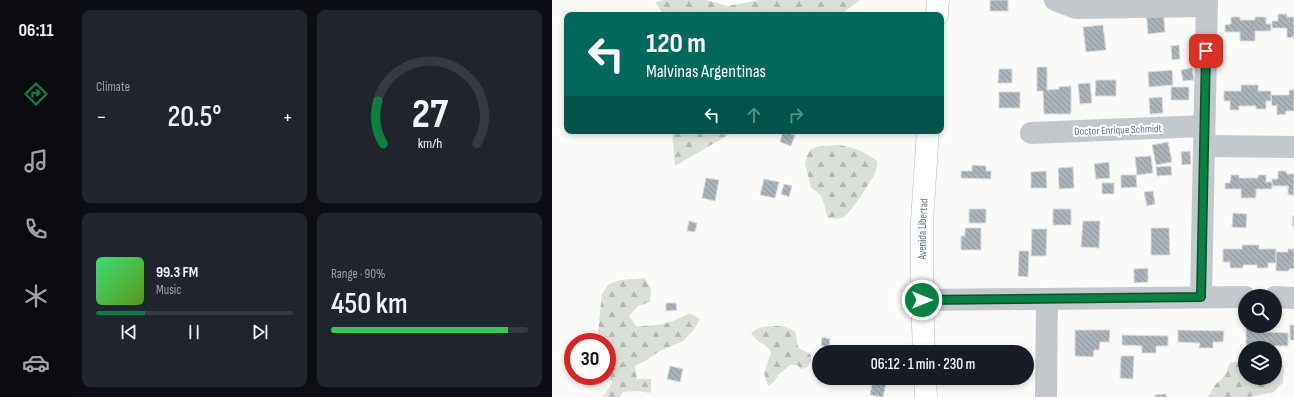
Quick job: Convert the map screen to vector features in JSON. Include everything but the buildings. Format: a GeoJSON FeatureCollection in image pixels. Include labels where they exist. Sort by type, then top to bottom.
{"type":"FeatureCollection","features":[{"type":"Feature","properties":{"kind":"main road"},"geometry":{"type":"LineString","coordinates":[[937,12],[938,0]]}},
{"type":"Feature","properties":{"kind":"main road","name":"Avenida Libertad"},"geometry":{"type":"LineString","coordinates":[[924,345],[922,221],[928,134]]}},
{"type":"Feature","properties":{"kind":"main road"},"geometry":{"type":"LineString","coordinates":[[925,385],[926,397]]}},
{"type":"Feature","properties":{"kind":"street"},"geometry":{"type":"LineString","coordinates":[[1055,0],[1076,8],[1207,3],[1201,297]]}},
{"type":"Feature","properties":{"kind":"street","name":"Doctor Enrique Schmidt"},"geometry":{"type":"LineString","coordinates":[[1031,133],[1204,136],[1294,147]]}},
{"type":"Feature","properties":{"kind":"street"},"geometry":{"type":"LineString","coordinates":[[922,300],[1238,297]]}},
{"type":"Feature","properties":{"kind":"street"},"geometry":{"type":"LineString","coordinates":[[1282,298],[1294,298]]}},
{"type":"Feature","properties":{"kind":"street"},"geometry":{"type":"LineString","coordinates":[[1046,397],[1047,299]]}},
{"type":"Feature","properties":{"kind":"green space"},"geometry":{"type":"Polygon","coordinates":[[[665,0],[706,0],[728,6],[760,0],[860,0],[844,12],[662,12],[655,2],[665,0]]]}},
{"type":"Feature","properties":{"kind":"green space"},"geometry":{"type":"Polygon","coordinates":[[[672,134],[730,134],[675,166],[672,134]]]}},
{"type":"Feature","properties":{"kind":"green space"},"geometry":{"type":"Polygon","coordinates":[[[837,145],[853,148],[863,152],[877,161],[877,166],[868,186],[848,214],[844,217],[834,219],[828,218],[822,198],[811,188],[805,163],[810,150],[816,147],[837,145]]]}},
{"type":"Feature","properties":{"kind":"green space"},"geometry":{"type":"Polygon","coordinates":[[[645,278],[651,289],[650,302],[638,306],[629,316],[636,326],[664,324],[689,313],[700,319],[693,331],[683,341],[658,352],[635,366],[637,379],[651,379],[651,393],[637,391],[623,392],[619,397],[603,397],[611,385],[616,385],[616,333],[598,333],[602,294],[609,284],[621,280],[645,278]]]}},
{"type":"Feature","properties":{"kind":"green space"},"geometry":{"type":"Polygon","coordinates":[[[782,326],[795,331],[798,346],[800,349],[811,355],[811,361],[807,367],[801,369],[797,365],[790,365],[778,375],[774,382],[768,386],[764,373],[771,352],[766,346],[755,339],[751,333],[762,327],[782,326]]]}},
{"type":"Feature","properties":{"kind":"green space"},"geometry":{"type":"Polygon","coordinates":[[[1238,361],[1238,385],[1280,385],[1274,392],[1249,397],[1208,397],[1215,385],[1225,375],[1230,363],[1238,361]]]}},
{"type":"Feature","properties":{"kind":"green space"},"geometry":{"type":"Polygon","coordinates":[[[1282,364],[1284,370],[1282,383],[1282,364]]]}},
{"type":"Feature","properties":{"kind":"route"},"geometry":{"type":"LineString","coordinates":[[922,300],[1201,297],[1206,51]]}}]}
